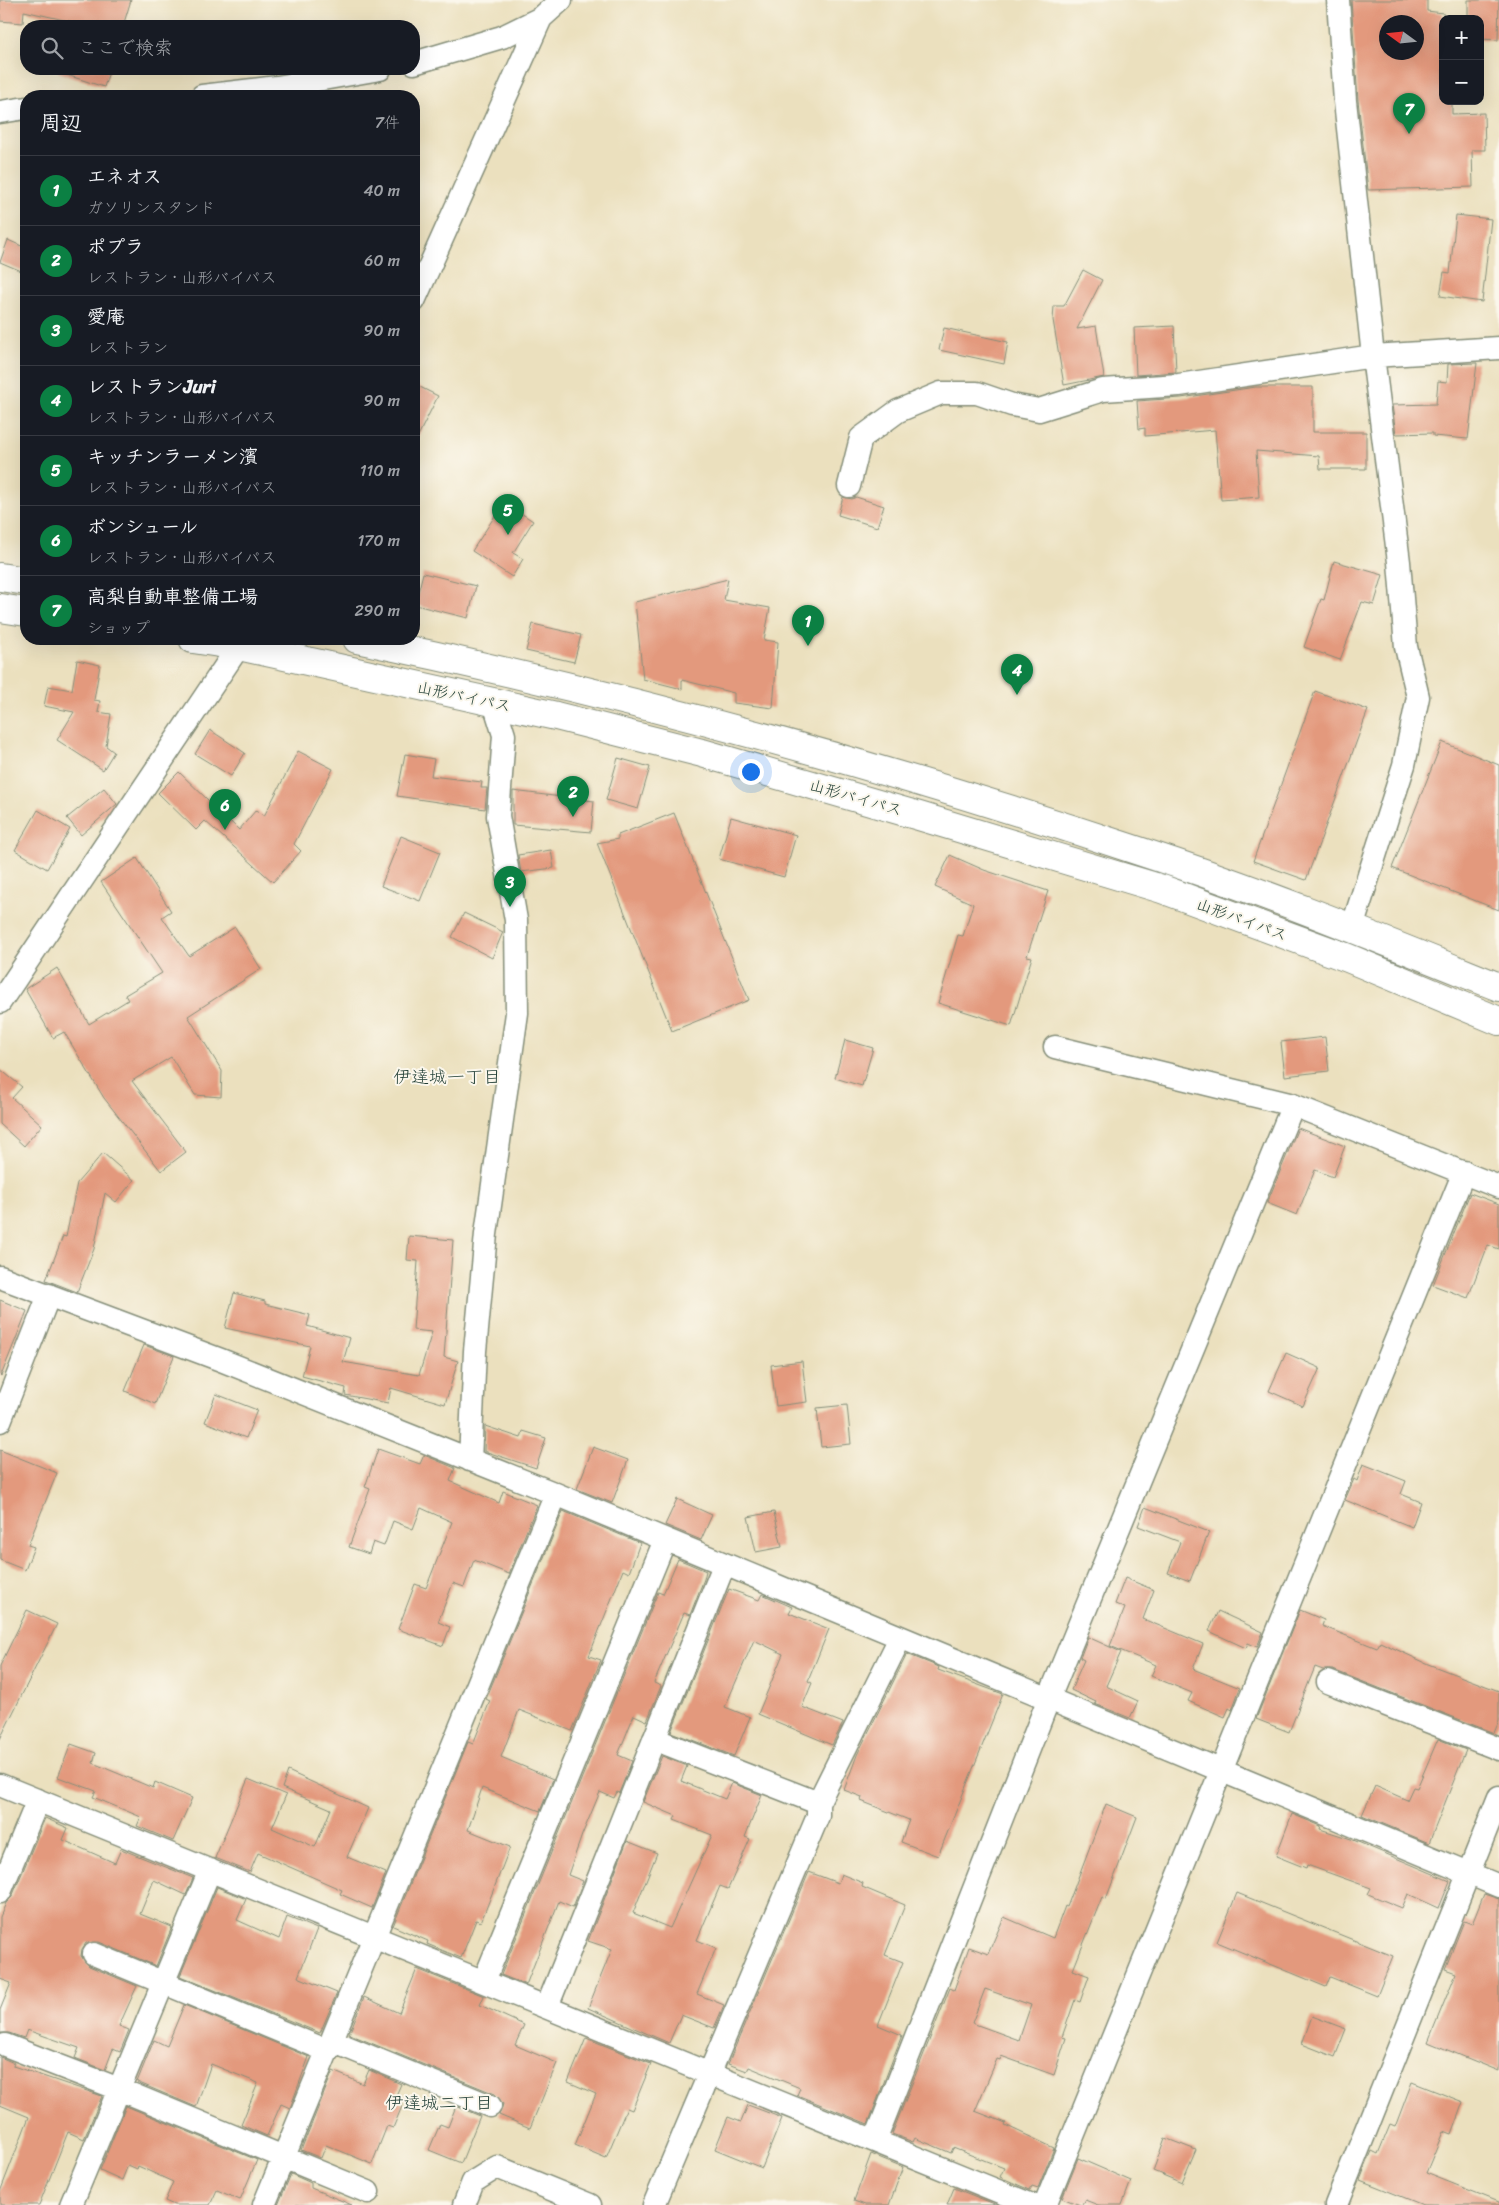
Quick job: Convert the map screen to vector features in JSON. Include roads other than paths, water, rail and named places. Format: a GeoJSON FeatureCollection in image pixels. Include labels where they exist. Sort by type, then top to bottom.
{"type":"FeatureCollection","features":[{"type":"Feature","properties":{"kind":"highway"},"geometry":{"type":"LineString","coordinates":[[0,577],[20,580]]}},
{"type":"Feature","properties":{"kind":"highway"},"geometry":{"type":"LineString","coordinates":[[0,608],[20,611]]}},
{"type":"Feature","properties":{"kind":"highway","name":"山形バイパス"},"geometry":{"type":"LineString","coordinates":[[232,645],[556,716],[702,753],[1162,889],[1348,958],[1499,1021]]}},
{"type":"Feature","properties":{"kind":"highway","name":"山形バイパス"},"geometry":{"type":"LineString","coordinates":[[387,645],[447,657],[720,726],[910,779],[1147,853],[1352,928],[1499,987]]}},
{"type":"Feature","properties":{"kind":"street"},"geometry":{"type":"LineString","coordinates":[[420,61],[502,37],[541,18],[561,0]]}},
{"type":"Feature","properties":{"kind":"street"},"geometry":{"type":"LineString","coordinates":[[1338,0],[1345,101],[1373,356],[1399,562],[1406,647],[1418,697],[1404,765],[1352,928]]}},
{"type":"Feature","properties":{"kind":"street"},"geometry":{"type":"LineString","coordinates":[[420,288],[541,18]]}},
{"type":"Feature","properties":{"kind":"street"},"geometry":{"type":"LineString","coordinates":[[252,90],[346,75]]}},
{"type":"Feature","properties":{"kind":"street"},"geometry":{"type":"LineString","coordinates":[[0,112],[20,109]]}},
{"type":"Feature","properties":{"kind":"street"},"geometry":{"type":"LineString","coordinates":[[849,486],[861,438],[898,410],[942,393],[977,393],[1012,405],[1039,410],[1103,390],[1179,385],[1373,356],[1499,348]]}},
{"type":"Feature","properties":{"kind":"street"},"geometry":{"type":"LineString","coordinates":[[0,1002],[239,646]]}},
{"type":"Feature","properties":{"kind":"street"},"geometry":{"type":"LineString","coordinates":[[470,1460],[475,1352],[486,1234],[518,1013],[516,920],[498,816],[504,736],[494,703]]}},
{"type":"Feature","properties":{"kind":"street"},"geometry":{"type":"LineString","coordinates":[[1055,1047],[1292,1105],[1499,1186]]}},
{"type":"Feature","properties":{"kind":"street"},"geometry":{"type":"LineString","coordinates":[[874,2141],[1049,1698],[1292,1105]]}},
{"type":"Feature","properties":{"kind":"street"},"geometry":{"type":"LineString","coordinates":[[1045,2205],[1220,1768],[1464,1172]]}},
{"type":"Feature","properties":{"kind":"street"},"geometry":{"type":"LineString","coordinates":[[0,1277],[221,1360],[556,1494],[900,1638],[1220,1768],[1499,1886]]}},
{"type":"Feature","properties":{"kind":"street"},"geometry":{"type":"LineString","coordinates":[[0,1421],[49,1295]]}},
{"type":"Feature","properties":{"kind":"street"},"geometry":{"type":"LineString","coordinates":[[264,2205],[556,1494]]}},
{"type":"Feature","properties":{"kind":"street"},"geometry":{"type":"LineString","coordinates":[[484,1982],[665,1540]]}},
{"type":"Feature","properties":{"kind":"street"},"geometry":{"type":"LineString","coordinates":[[547,2007],[724,1565]]}},
{"type":"Feature","properties":{"kind":"street"},"geometry":{"type":"LineString","coordinates":[[654,2205],[818,1816],[818,1803],[900,1638]]}},
{"type":"Feature","properties":{"kind":"street"},"geometry":{"type":"LineString","coordinates":[[1328,1682],[1499,1749]]}},
{"type":"Feature","properties":{"kind":"street"},"geometry":{"type":"LineString","coordinates":[[654,1739],[818,1803]]}},
{"type":"Feature","properties":{"kind":"street"},"geometry":{"type":"LineString","coordinates":[[0,1785],[1032,2205]]}},
{"type":"Feature","properties":{"kind":"street"},"geometry":{"type":"LineString","coordinates":[[1336,2205],[1499,1797]]}},
{"type":"Feature","properties":{"kind":"street"},"geometry":{"type":"LineString","coordinates":[[0,1892],[38,1800]]}},
{"type":"Feature","properties":{"kind":"street"},"geometry":{"type":"LineString","coordinates":[[71,2205],[210,1870]]}},
{"type":"Feature","properties":{"kind":"street"},"geometry":{"type":"LineString","coordinates":[[94,1954],[490,2106]]}},
{"type":"Feature","properties":{"kind":"street"},"geometry":{"type":"LineString","coordinates":[[5,2044],[368,2192]]}},
{"type":"Feature","properties":{"kind":"street"},"geometry":{"type":"LineString","coordinates":[[464,2205],[473,2182],[497,2167],[590,2205]]}},
{"type":"Feature","properties":{"kind":"place","name":"高梨自動車整備工場"},"geometry":{"type":"Point","coordinates":[1409,134]}},
{"type":"Feature","properties":{"kind":"place","name":"キッチンラーメン濱"},"geometry":{"type":"Point","coordinates":[508,535]}},
{"type":"Feature","properties":{"kind":"place","name":"エネオス"},"geometry":{"type":"Point","coordinates":[808,646]}},
{"type":"Feature","properties":{"kind":"place","name":"レストランJuri"},"geometry":{"type":"Point","coordinates":[1017,695]}},
{"type":"Feature","properties":{"kind":"place","name":"ポプラ"},"geometry":{"type":"Point","coordinates":[573,817]}},
{"type":"Feature","properties":{"kind":"place","name":"ボンシュール"},"geometry":{"type":"Point","coordinates":[225,830]}},
{"type":"Feature","properties":{"kind":"place","name":"愛庵"},"geometry":{"type":"Point","coordinates":[510,907]}},
{"type":"Feature","properties":{"kind":"district","name":"伊達城一丁目"},"geometry":{"type":"Point","coordinates":[447,1077]}},
{"type":"Feature","properties":{"kind":"district","name":"伊達城二丁目"},"geometry":{"type":"Point","coordinates":[439,2103]}}]}
